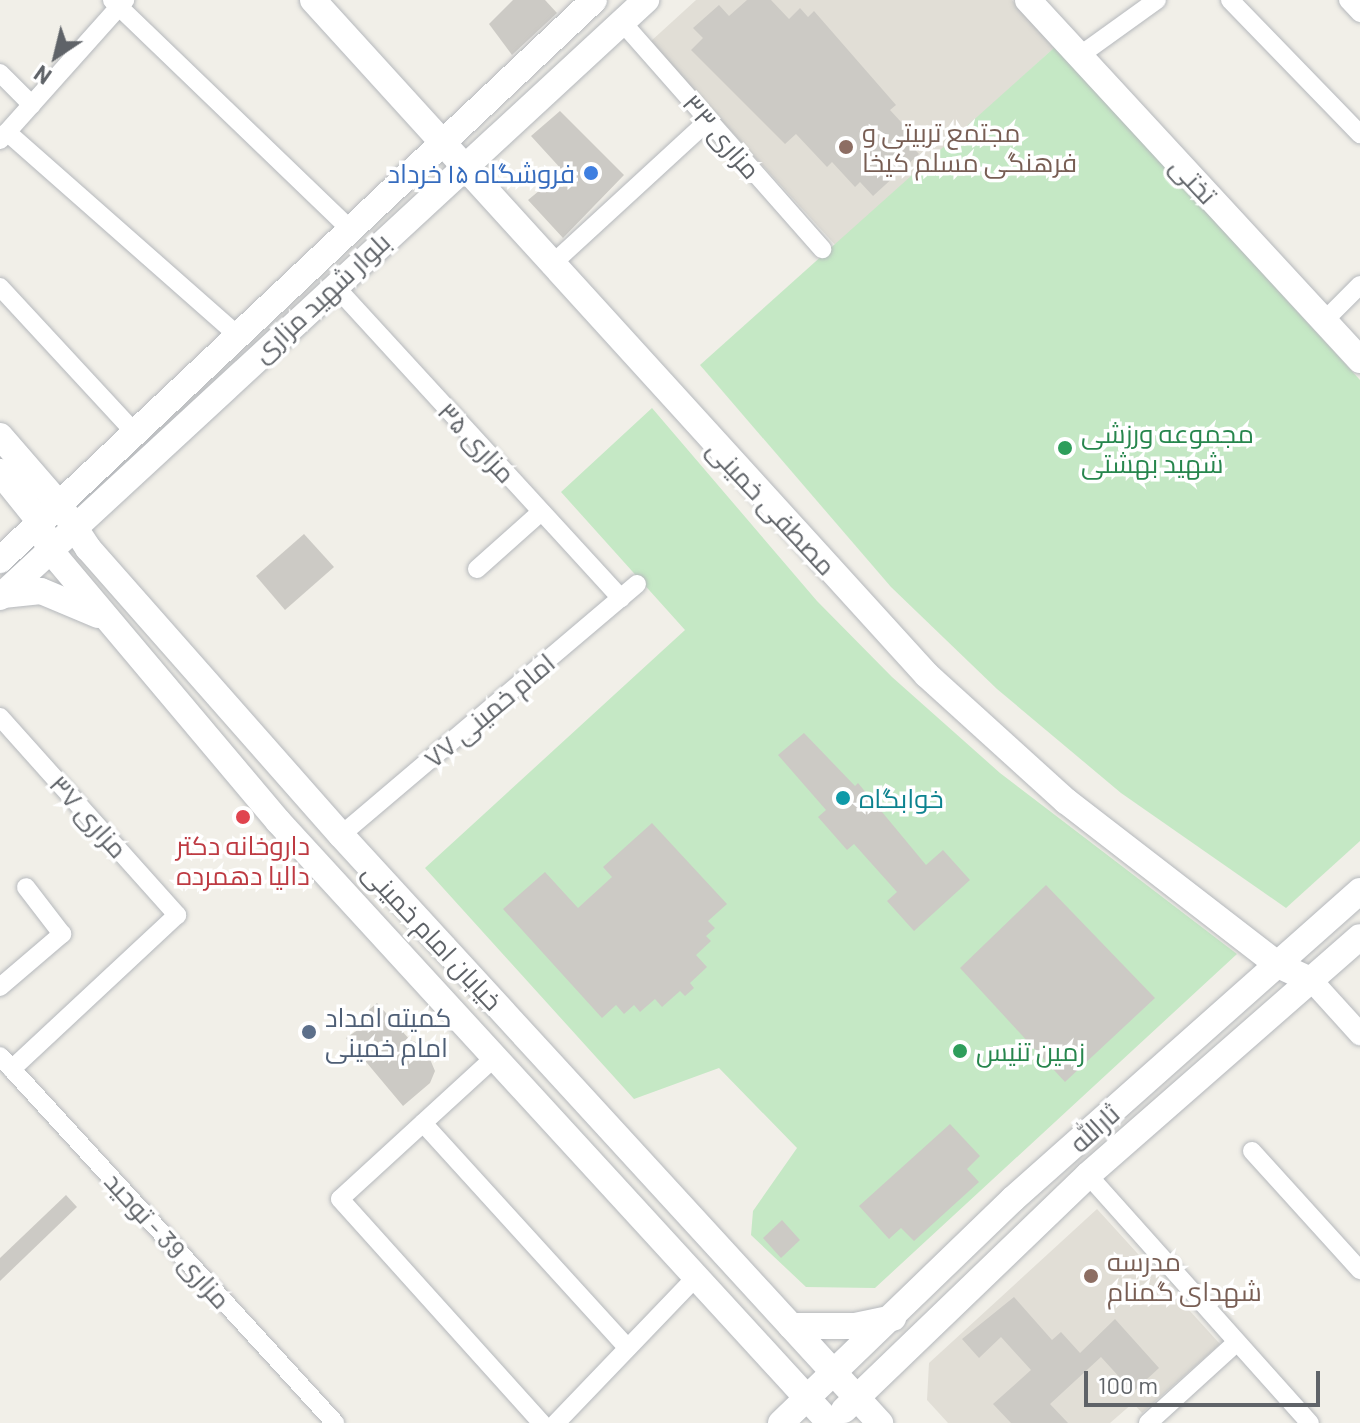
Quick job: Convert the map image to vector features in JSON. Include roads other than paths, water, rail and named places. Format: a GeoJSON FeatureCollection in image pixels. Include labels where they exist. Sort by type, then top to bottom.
{"type":"FeatureCollection","features":[{"type":"Feature","properties":{"kind":"main road","name":"مصطفی خمینی"},"geometry":{"type":"LineString","coordinates":[[313,0],[550,266],[927,675],[1066,801],[1278,965],[1312,981]]}},
{"type":"Feature","properties":{"kind":"main road","name":"بلوار شهید مزاری"},"geometry":{"type":"LineString","coordinates":[[1,596],[461,167],[646,0]]}},
{"type":"Feature","properties":{"kind":"main road","name":"تختی"},"geometry":{"type":"LineString","coordinates":[[1028,0],[1360,360]]}},
{"type":"Feature","properties":{"kind":"main road","name":"بلوار شهید مزاری"},"geometry":{"type":"LineString","coordinates":[[0,560],[351,230],[582,4]]}},
{"type":"Feature","properties":{"kind":"main road","name":"خیابان امام خمینی"},"geometry":{"type":"LineString","coordinates":[[0,436],[50,513],[49,549],[278,821],[829,1423]]}},
{"type":"Feature","properties":{"kind":"main road","name":"خیابان امام خمینی"},"geometry":{"type":"LineString","coordinates":[[0,472],[50,513],[74,527],[341,835],[880,1423]]}},
{"type":"Feature","properties":{"kind":"main road"},"geometry":{"type":"LineString","coordinates":[[1,596],[41,591],[73,600],[111,622]]}},
{"type":"Feature","properties":{"kind":"main road","name":"ثارالله"},"geometry":{"type":"LineString","coordinates":[[807,1399],[1013,1199],[1360,891]]}},
{"type":"Feature","properties":{"kind":"main road","name":"ثارالله"},"geometry":{"type":"LineString","coordinates":[[829,1423],[1088,1175],[1360,937]]}},
{"type":"Feature","properties":{"kind":"main road"},"geometry":{"type":"LineString","coordinates":[[791,1326],[844,1327],[893,1318]]}},
{"type":"Feature","properties":{"kind":"main road"},"geometry":{"type":"LineString","coordinates":[[781,1423],[807,1399]]}},
{"type":"Feature","properties":{"kind":"street"},"geometry":{"type":"LineString","coordinates":[[1079,56],[1157,0]]}},
{"type":"Feature","properties":{"kind":"street"},"geometry":{"type":"LineString","coordinates":[[1230,0],[1360,134]]}},
{"type":"Feature","properties":{"kind":"street"},"geometry":{"type":"LineString","coordinates":[[237,335],[120,230],[4,136],[118,2],[229,117],[351,230]]}},
{"type":"Feature","properties":{"kind":"street","name":"مزاری ۳۳"},"geometry":{"type":"LineString","coordinates":[[622,22],[822,249]]}},
{"type":"Feature","properties":{"kind":"street"},"geometry":{"type":"LineString","coordinates":[[0,73],[32,105]]}},
{"type":"Feature","properties":{"kind":"street"},"geometry":{"type":"LineString","coordinates":[[550,266],[709,120]]}},
{"type":"Feature","properties":{"kind":"street","name":"مزاری ۳۵"},"geometry":{"type":"LineString","coordinates":[[334,285],[621,598]]}},
{"type":"Feature","properties":{"kind":"street"},"geometry":{"type":"LineString","coordinates":[[1324,321],[1360,285]]}},
{"type":"Feature","properties":{"kind":"street"},"geometry":{"type":"LineString","coordinates":[[0,287],[135,433]]}},
{"type":"Feature","properties":{"kind":"street"},"geometry":{"type":"LineString","coordinates":[[477,569],[541,512]]}},
{"type":"Feature","properties":{"kind":"street","name":"امام خمینی ۷۷"},"geometry":{"type":"LineString","coordinates":[[341,835],[637,584]]}},
{"type":"Feature","properties":{"kind":"street","name":"مزاری ۳۷"},"geometry":{"type":"LineString","coordinates":[[0,717],[177,915],[6,1062]]}},
{"type":"Feature","properties":{"kind":"street"},"geometry":{"type":"LineString","coordinates":[[0,987],[62,934],[26,887]]}},
{"type":"Feature","properties":{"kind":"street"},"geometry":{"type":"LineString","coordinates":[[1312,981],[1360,1034]]}},
{"type":"Feature","properties":{"kind":"street"},"geometry":{"type":"LineString","coordinates":[[495,1057],[340,1199],[542,1423]]}},
{"type":"Feature","properties":{"kind":"street","name":"مزاری 39 - توحید"},"geometry":{"type":"LineString","coordinates":[[6,1062],[335,1423]]}},
{"type":"Feature","properties":{"kind":"street"},"geometry":{"type":"LineString","coordinates":[[423,1123],[628,1348]]}},
{"type":"Feature","properties":{"kind":"street"},"geometry":{"type":"LineString","coordinates":[[1252,1151],[1360,1270]]}},
{"type":"Feature","properties":{"kind":"street"},"geometry":{"type":"LineString","coordinates":[[1088,1175],[1310,1423]]}},
{"type":"Feature","properties":{"kind":"street"},"geometry":{"type":"LineString","coordinates":[[556,1423],[696,1277]]}},
{"type":"Feature","properties":{"kind":"street"},"geometry":{"type":"LineString","coordinates":[[1148,1423],[1237,1342]]}},
{"type":"Feature","properties":{"kind":"place","name":"مجتمع تربیتی و فرهنگی مسلم کیخا"},"geometry":{"type":"Point","coordinates":[846,147]}},
{"type":"Feature","properties":{"kind":"place","name":"فروشگاه ۱۵ خرداد"},"geometry":{"type":"Point","coordinates":[591,173]}},
{"type":"Feature","properties":{"kind":"place","name":"مجموعه ورزشی شهید بهشتی"},"geometry":{"type":"Point","coordinates":[1065,448]}},
{"type":"Feature","properties":{"kind":"place","name":"خوابگاه"},"geometry":{"type":"Point","coordinates":[843,798]}},
{"type":"Feature","properties":{"kind":"place","name":"داروخانه دکتر دالیا دهمرده"},"geometry":{"type":"Point","coordinates":[243,817]}},
{"type":"Feature","properties":{"kind":"place","name":"کمیته امداد امام خمینی"},"geometry":{"type":"Point","coordinates":[309,1032]}},
{"type":"Feature","properties":{"kind":"place","name":"زمین تنیس"},"geometry":{"type":"Point","coordinates":[960,1051]}},
{"type":"Feature","properties":{"kind":"place","name":"مدرسه شهدای گمنام"},"geometry":{"type":"Point","coordinates":[1091,1276]}}]}
